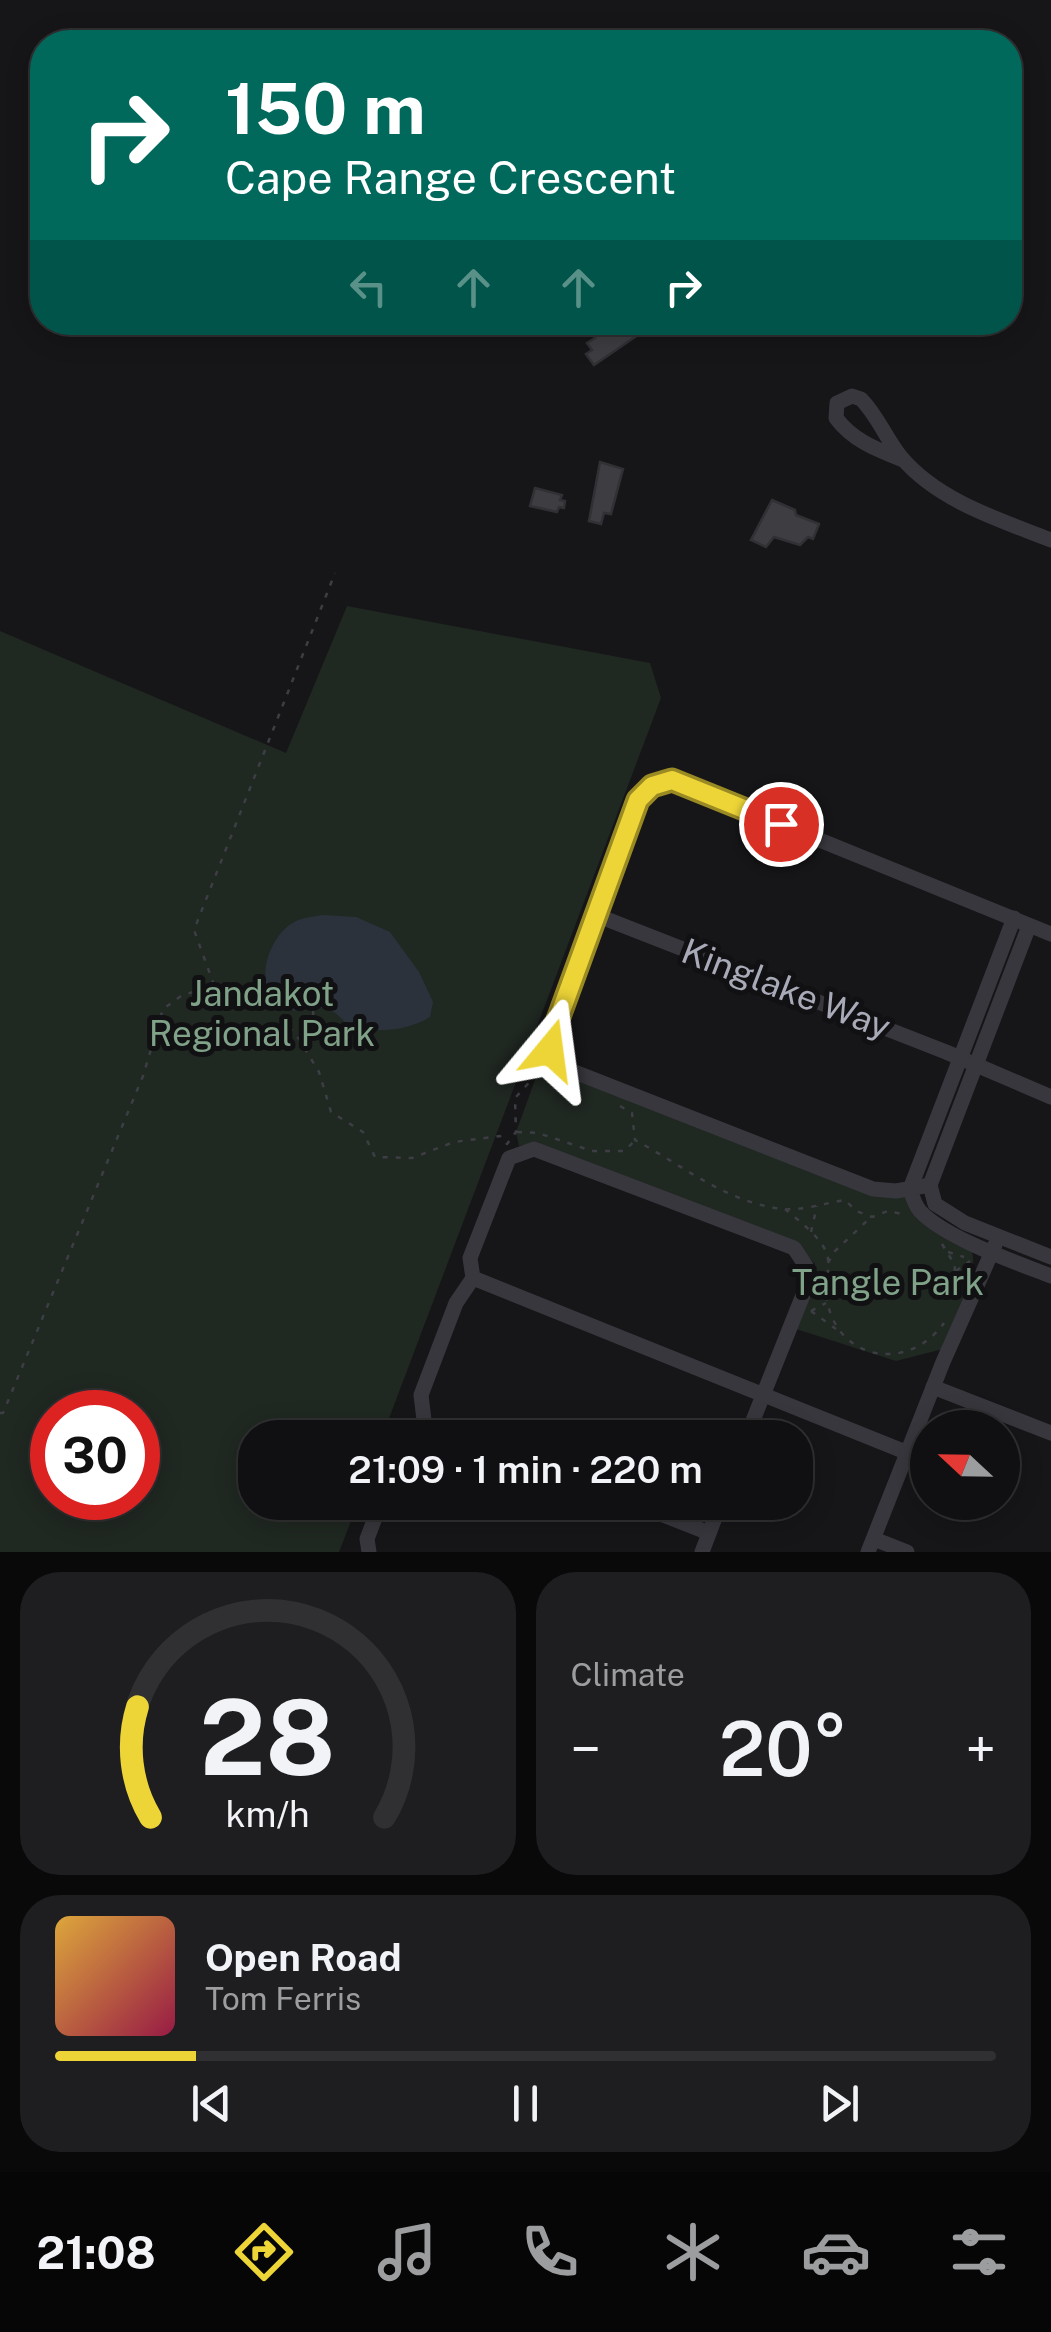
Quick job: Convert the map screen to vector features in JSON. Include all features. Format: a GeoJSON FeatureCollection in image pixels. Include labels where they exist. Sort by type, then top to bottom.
{"type":"FeatureCollection","features":[{"type":"Feature","properties":{"kind":"street"},"geometry":{"type":"LineString","coordinates":[[904,460],[866,445],[844,429],[836,418],[837,403],[852,396],[861,399],[904,460],[939,490],[1051,540]]}},
{"type":"Feature","properties":{"kind":"street"},"geometry":{"type":"LineString","coordinates":[[930,1185],[873,1189],[566,1068],[550,1050],[638,800],[652,786],[672,780],[1051,934]]}},
{"type":"Feature","properties":{"kind":"street","name":"Kinglake Way"},"geometry":{"type":"LineString","coordinates":[[596,915],[1051,1097]]}},
{"type":"Feature","properties":{"kind":"street"},"geometry":{"type":"LineString","coordinates":[[1021,922],[959,1057],[910,1189],[917,1209],[937,1224],[995,1245],[1051,1257]]}},
{"type":"Feature","properties":{"kind":"street"},"geometry":{"type":"LineString","coordinates":[[1021,922],[930,1185],[935,1204],[995,1245],[1051,1276]]}},
{"type":"Feature","properties":{"kind":"street"},"geometry":{"type":"LineString","coordinates":[[423,1420],[421,1395],[456,1302],[472,1278],[470,1258],[510,1158],[534,1148],[794,1248],[806,1266],[808,1285],[753,1420]]}},
{"type":"Feature","properties":{"kind":"street"},"geometry":{"type":"LineString","coordinates":[[907,1552],[871,1546],[933,1387],[995,1245]]}},
{"type":"Feature","properties":{"kind":"street"},"geometry":{"type":"LineString","coordinates":[[472,1278],[908,1453]]}},
{"type":"Feature","properties":{"kind":"street"},"geometry":{"type":"LineString","coordinates":[[933,1387],[1051,1434]]}},
{"type":"Feature","properties":{"kind":"street"},"geometry":{"type":"LineString","coordinates":[[369,1552],[367,1539],[374,1520]]}},
{"type":"Feature","properties":{"kind":"street"},"geometry":{"type":"LineString","coordinates":[[676,1520],[709,1533]]}},
{"type":"Feature","properties":{"kind":"street"},"geometry":{"type":"LineString","coordinates":[[702,1552],[714,1520]]}},
{"type":"Feature","properties":{"kind":"path"},"geometry":{"type":"LineString","coordinates":[[214,985],[194,930],[335,573]]}},
{"type":"Feature","properties":{"kind":"path"},"geometry":{"type":"LineString","coordinates":[[0,1420],[143,1076],[163,1009],[181,996],[214,985],[244,990],[271,1004],[299,1039],[318,1072],[332,1112],[364,1132],[376,1156],[412,1158],[454,1142],[500,1136],[507,1144],[516,1132],[515,1098],[545,1064],[553,1071]]}},
{"type":"Feature","properties":{"kind":"path"},"geometry":{"type":"LineString","coordinates":[[299,1039],[314,1018],[310,998]]}},
{"type":"Feature","properties":{"kind":"path"},"geometry":{"type":"LineString","coordinates":[[516,1132],[538,1133],[592,1151],[625,1151],[635,1140],[632,1112],[618,1105]]}},
{"type":"Feature","properties":{"kind":"path"},"geometry":{"type":"LineString","coordinates":[[635,1140],[707,1184],[747,1200],[784,1209],[844,1200],[872,1218]]}},
{"type":"Feature","properties":{"kind":"path"},"geometry":{"type":"LineString","coordinates":[[810,1234],[818,1204]]}},
{"type":"Feature","properties":{"kind":"path"},"geometry":{"type":"LineString","coordinates":[[784,1209],[827,1254],[827,1302],[838,1330]]}},
{"type":"Feature","properties":{"kind":"path"},"geometry":{"type":"LineString","coordinates":[[827,1266],[834,1252],[872,1218],[888,1211],[915,1216]]}},
{"type":"Feature","properties":{"kind":"path"},"geometry":{"type":"LineString","coordinates":[[939,1239],[956,1265],[952,1306]]}},
{"type":"Feature","properties":{"kind":"path"},"geometry":{"type":"LineString","coordinates":[[947,1251],[973,1259],[955,1272]]}},
{"type":"Feature","properties":{"kind":"path"},"geometry":{"type":"LineString","coordinates":[[802,1316],[827,1302]]}},
{"type":"Feature","properties":{"kind":"path"},"geometry":{"type":"LineString","coordinates":[[811,1311],[856,1346],[892,1354],[918,1348],[942,1327],[947,1317]]}},
{"type":"Feature","properties":{"kind":"green space","name":"Jandakot Regional Park"},"geometry":{"type":"Polygon","coordinates":[[[347,606],[650,663],[661,698],[388,1420],[238,1420],[238,1520],[351,1520],[339,1552],[0,1552],[0,631],[286,753],[347,606]]]}},
{"type":"Feature","properties":{"kind":"green space","name":"Tangle Park"},"geometry":{"type":"Polygon","coordinates":[[[546,1050],[564,1071],[873,1193],[907,1193],[970,1247],[973,1257],[970,1283],[943,1349],[896,1361],[796,1329],[815,1276],[815,1264],[797,1244],[534,1143],[519,1146],[516,1132],[546,1050]]]}},
{"type":"Feature","properties":{"kind":"shaded area"},"geometry":{"type":"Polygon","coordinates":[[[322,915],[356,917],[390,932],[419,972],[433,1002],[430,1017],[391,1030],[350,1028],[330,1010],[291,1010],[272,997],[265,975],[276,940],[294,922],[322,915]]]}},
{"type":"Feature","properties":{"kind":"building"},"geometry":{"type":"Polygon","coordinates":[[[593,335],[635,337],[594,365],[586,354],[592,350],[587,343],[595,338],[593,335]]]}},
{"type":"Feature","properties":{"kind":"building"},"geometry":{"type":"Polygon","coordinates":[[[600,462],[623,469],[611,514],[604,513],[601,524],[589,521],[600,462]]]}},
{"type":"Feature","properties":{"kind":"building"},"geometry":{"type":"Polygon","coordinates":[[[535,488],[562,495],[564,508],[559,507],[557,512],[530,506],[535,488]]]}},
{"type":"Feature","properties":{"kind":"building"},"geometry":{"type":"Polygon","coordinates":[[[772,500],[819,524],[813,539],[808,537],[800,545],[774,537],[766,547],[751,540],[772,500]]]}},
{"type":"Feature","properties":{"kind":"route"},"geometry":{"type":"LineString","coordinates":[[550,1050],[638,800],[652,786],[672,780],[781,824]]}}]}
